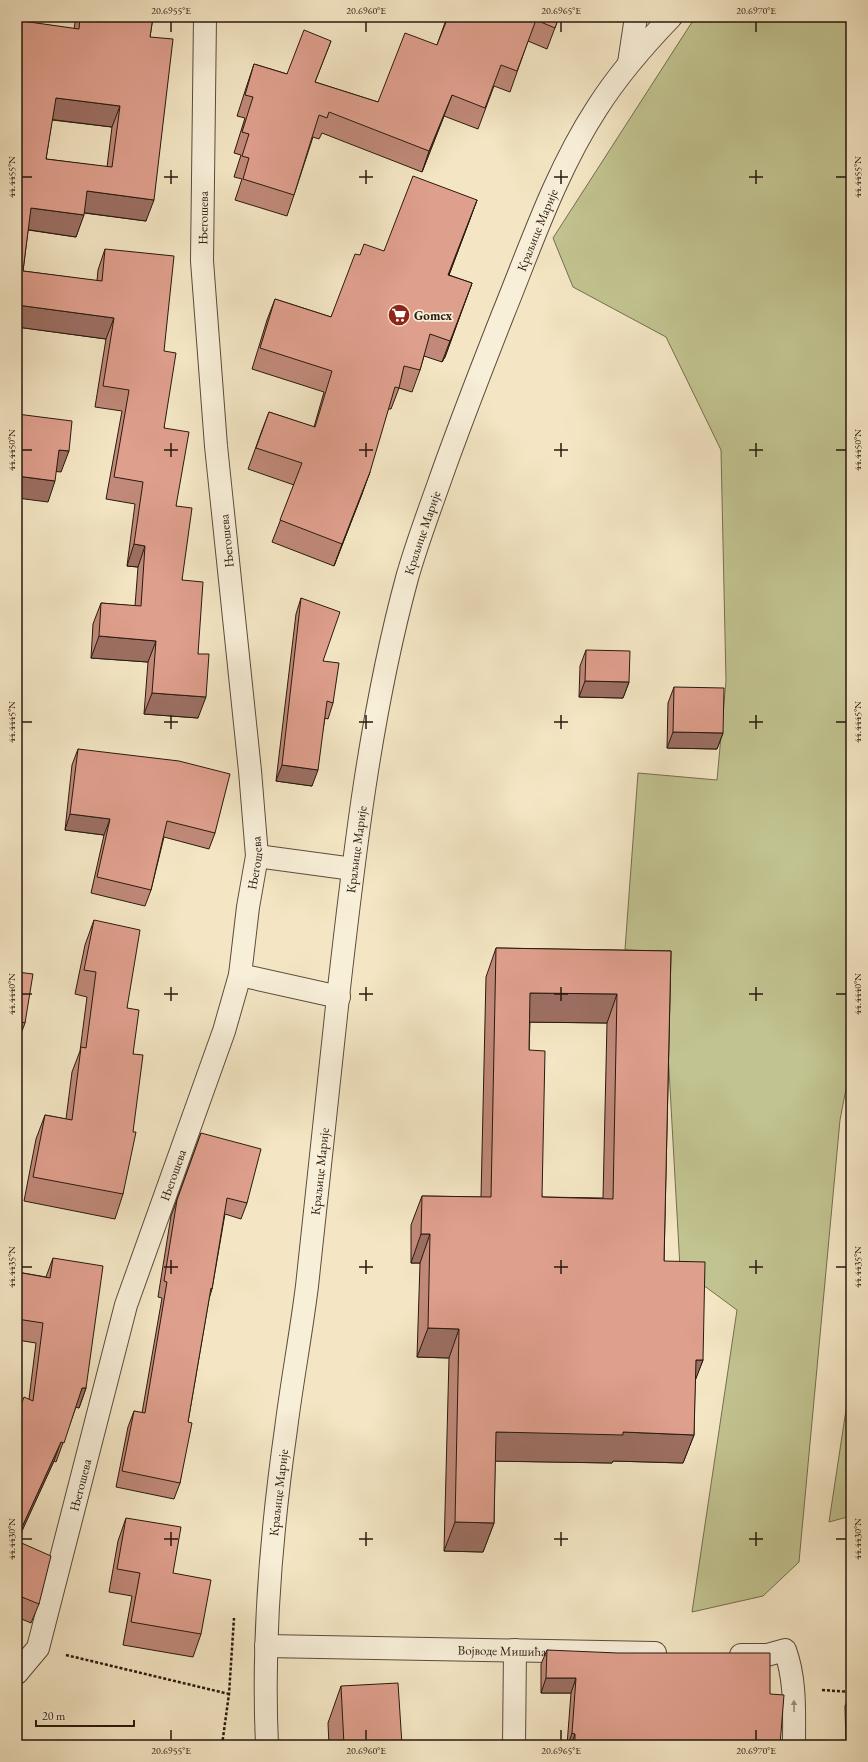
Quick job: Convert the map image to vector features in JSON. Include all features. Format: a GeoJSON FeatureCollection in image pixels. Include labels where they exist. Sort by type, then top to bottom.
{"type":"FeatureCollection","features":[{"type":"Feature","properties":{"kind":"street","name":"Његошева"},"geometry":{"type":"LineString","coordinates":[[17,1673],[38,1648],[126,1305],[224,1031],[240,975],[257,856],[249,763],[216,446],[202,260],[205,17]]}},
{"type":"Feature","properties":{"kind":"street"},"geometry":{"type":"LineString","coordinates":[[629,63],[636,17]]}},
{"type":"Feature","properties":{"kind":"street","name":"Краљице Марије"},"geometry":{"type":"LineString","coordinates":[[267,1745],[266,1646],[269,1573],[276,1507],[285,1433],[306,1293],[353,869],[386,661],[408,574],[420,536],[491,344],[554,191],[566,164],[596,108],[629,63],[671,17]]}},
{"type":"Feature","properties":{"kind":"street"},"geometry":{"type":"LineString","coordinates":[[257,856],[353,869]]}},
{"type":"Feature","properties":{"kind":"street"},"geometry":{"type":"LineString","coordinates":[[240,975],[338,997]]}},
{"type":"Feature","properties":{"kind":"street","name":"Војводе Мишића"},"geometry":{"type":"LineString","coordinates":[[266,1646],[671,1654]]}},
{"type":"Feature","properties":{"kind":"street"},"geometry":{"type":"LineString","coordinates":[[514,1745],[515,1650]]}},
{"type":"Feature","properties":{"kind":"street"},"geometry":{"type":"LineString","coordinates":[[718,1655],[767,1655],[785,1650],[790,1664],[793,1688],[794,1745]]}},
{"type":"Feature","properties":{"kind":"path"},"geometry":{"type":"LineString","coordinates":[[222,1745],[229,1694],[234,1618]]}},
{"type":"Feature","properties":{"kind":"path"},"geometry":{"type":"LineString","coordinates":[[38,1648],[229,1694]]}},
{"type":"Feature","properties":{"kind":"green space"},"geometry":{"type":"Polygon","coordinates":[[[697,17],[851,17],[851,313],[846,317],[851,336],[851,1063],[840,1120],[799,1562],[763,1596],[692,1612],[737,1310],[680,1268],[664,980],[625,949],[638,773],[717,780],[726,681],[721,450],[666,337],[573,287],[553,238],[694,19],[697,17]]]}},
{"type":"Feature","properties":{"kind":"green space"},"geometry":{"type":"Polygon","coordinates":[[[851,1377],[851,1516],[829,1522],[851,1377]]]}},
{"type":"Feature","properties":{"kind":"building"},"geometry":{"type":"Polygon","coordinates":[[[80,17],[153,17],[150,37],[173,39],[154,200],[87,191],[84,215],[31,208],[23,271],[102,281],[105,249],[174,256],[164,351],[176,353],[164,428],[189,432],[176,506],[192,508],[182,580],[203,582],[198,654],[209,654],[206,697],[152,693],[156,641],[99,636],[101,603],[141,606],[145,546],[134,544],[143,482],[114,477],[129,390],[103,386],[114,318],[17,305],[17,51],[22,21],[79,29],[80,17]],[[56,98],[46,159],[112,167],[120,106],[56,98]]]}},
{"type":"Feature","properties":{"kind":"building"},"geometry":{"type":"Polygon","coordinates":[[[448,17],[559,17],[555,28],[536,20],[517,71],[501,65],[485,108],[452,95],[429,151],[329,112],[327,118],[319,115],[294,195],[243,179],[249,158],[242,156],[249,134],[242,132],[253,97],[245,95],[254,64],[287,74],[304,30],[331,41],[315,82],[378,102],[405,33],[437,45],[448,17]]]}},
{"type":"Feature","properties":{"kind":"building"},"geometry":{"type":"Polygon","coordinates":[[[413,176],[477,200],[448,275],[472,283],[450,341],[430,334],[420,370],[404,366],[399,388],[395,387],[370,472],[342,544],[280,520],[302,463],[256,448],[269,412],[315,427],[332,371],[260,348],[275,299],[331,317],[355,254],[360,255],[364,244],[384,251],[413,176]]]}},
{"type":"Feature","properties":{"kind":"building"},"geometry":{"type":"Polygon","coordinates":[[[17,414],[72,421],[69,451],[59,450],[55,481],[17,476],[17,414]]]}},
{"type":"Feature","properties":{"kind":"building"},"geometry":{"type":"Polygon","coordinates":[[[301,598],[340,612],[323,661],[339,663],[333,703],[327,701],[318,770],[282,765],[301,598]]]}},
{"type":"Feature","properties":{"kind":"building"},"geometry":{"type":"Polygon","coordinates":[[[586,650],[630,651],[629,682],[585,681],[586,650]]]}},
{"type":"Feature","properties":{"kind":"building"},"geometry":{"type":"Polygon","coordinates":[[[674,687],[724,688],[723,733],[673,732],[674,687]]]}},
{"type":"Feature","properties":{"kind":"building"},"geometry":{"type":"Polygon","coordinates":[[[78,749],[179,761],[230,774],[215,833],[167,821],[151,890],[97,877],[110,819],[70,814],[78,749]]]}},
{"type":"Feature","properties":{"kind":"building"},"geometry":{"type":"Polygon","coordinates":[[[94,920],[140,930],[127,1008],[139,1010],[133,1054],[143,1055],[133,1132],[136,1132],[123,1194],[33,1177],[45,1115],[72,1120],[81,1047],[86,1048],[96,972],[84,970],[94,920]]]}},
{"type":"Feature","properties":{"kind":"building"},"geometry":{"type":"Polygon","coordinates":[[[496,948],[671,951],[664,1261],[705,1262],[703,1360],[696,1360],[694,1435],[623,1432],[623,1435],[496,1432],[494,1523],[455,1522],[459,1329],[428,1328],[430,1234],[421,1234],[422,1196],[491,1197],[496,948]],[[530,993],[529,1050],[545,1051],[542,1197],[613,1199],[617,994],[530,993]]]}},
{"type":"Feature","properties":{"kind":"building"},"geometry":{"type":"Polygon","coordinates":[[[17,972],[33,974],[25,1023],[17,1021],[17,972]]]}},
{"type":"Feature","properties":{"kind":"building"},"geometry":{"type":"Polygon","coordinates":[[[201,1133],[261,1149],[247,1203],[227,1198],[188,1422],[192,1423],[180,1483],[122,1471],[134,1411],[145,1413],[167,1282],[164,1281],[177,1200],[201,1133]]]}},
{"type":"Feature","properties":{"kind":"building"},"geometry":{"type":"Polygon","coordinates":[[[53,1258],[103,1266],[86,1388],[82,1388],[64,1443],[61,1442],[17,1538],[17,1416],[24,1397],[33,1401],[43,1323],[17,1319],[17,1272],[50,1278],[53,1258]]]}},
{"type":"Feature","properties":{"kind":"building"},"geometry":{"type":"Polygon","coordinates":[[[126,1518],[181,1527],[173,1573],[211,1580],[201,1634],[131,1622],[140,1573],[117,1569],[126,1518]]]}},
{"type":"Feature","properties":{"kind":"building"},"geometry":{"type":"Polygon","coordinates":[[[17,1541],[51,1556],[39,1604],[17,1595],[17,1541]]]}},
{"type":"Feature","properties":{"kind":"building"},"geometry":{"type":"Polygon","coordinates":[[[547,1650],[618,1653],[770,1653],[770,1694],[784,1695],[780,1745],[575,1745],[575,1734],[572,1733],[576,1678],[546,1678],[547,1650]]]}},
{"type":"Feature","properties":{"kind":"building"},"geometry":{"type":"Polygon","coordinates":[[[398,1683],[402,1745],[344,1745],[341,1686],[398,1683]]]}},
{"type":"Feature","properties":{"kind":"place","name":"Gomex"},"geometry":{"type":"Point","coordinates":[399,315]}}]}
